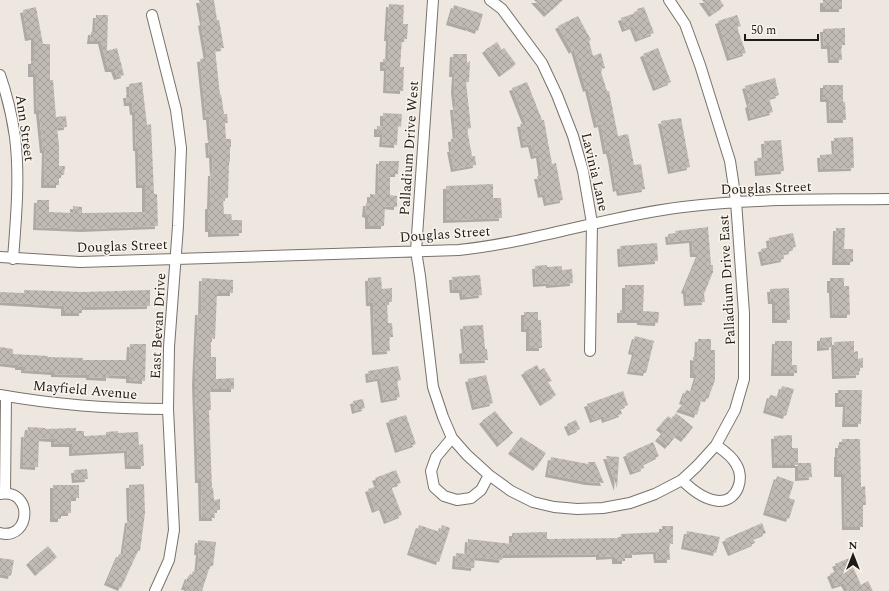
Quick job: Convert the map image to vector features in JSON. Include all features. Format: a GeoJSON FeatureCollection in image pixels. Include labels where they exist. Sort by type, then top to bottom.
{"type":"FeatureCollection","features":[{"type":"Feature","properties":{"kind":"street","name":"Palladium Drive West"},"geometry":{"type":"LineString","coordinates":[[433,0],[416,252],[433,387],[452,438],[467,455],[489,475],[511,491],[533,502],[554,507],[577,509]]}},
{"type":"Feature","properties":{"kind":"street","name":"Lavinia Lane"},"geometry":{"type":"LineString","coordinates":[[490,0],[502,9],[542,63],[557,95],[583,171],[592,223],[590,351]]}},
{"type":"Feature","properties":{"kind":"street","name":"Palladium Drive East"},"geometry":{"type":"LineString","coordinates":[[577,509],[603,508],[630,503],[655,494],[682,480],[716,445],[735,410],[744,379],[744,313],[736,201],[730,161],[700,65],[685,24],[669,0]]}},
{"type":"Feature","properties":{"kind":"street","name":"East Bevan Drive"},"geometry":{"type":"LineString","coordinates":[[152,15],[176,110],[180,148],[180,183],[176,259],[169,347],[168,409],[174,530],[169,560],[155,591]]}},
{"type":"Feature","properties":{"kind":"street","name":"Ann Street"},"geometry":{"type":"LineString","coordinates":[[0,75],[8,98],[15,138],[17,186],[13,259]]}},
{"type":"Feature","properties":{"kind":"street","name":"Douglas Street"},"geometry":{"type":"LineString","coordinates":[[0,257],[80,262],[416,252],[492,246],[592,223],[682,207],[736,201],[889,199]]}},
{"type":"Feature","properties":{"kind":"street"},"geometry":{"type":"LineString","coordinates":[[0,533],[10,533],[16,531],[24,521],[25,514],[21,502],[17,498],[11,494],[2,494],[3,395]]}},
{"type":"Feature","properties":{"kind":"street","name":"Mayfield Avenue"},"geometry":{"type":"LineString","coordinates":[[3,395],[51,403],[89,407],[168,409]]}},
{"type":"Feature","properties":{"kind":"street"},"geometry":{"type":"LineString","coordinates":[[452,438],[436,457],[431,471],[434,487],[444,496],[457,500],[471,498],[481,490],[489,475]]}},
{"type":"Feature","properties":{"kind":"street"},"geometry":{"type":"LineString","coordinates":[[682,480],[692,491],[708,499],[720,501],[731,497],[739,487],[740,477],[737,464],[731,456],[716,445]]}},
{"type":"Feature","properties":{"kind":"building"},"geometry":{"type":"Polygon","coordinates":[[[199,0],[214,0],[217,20],[219,20],[224,48],[215,49],[220,95],[221,94],[224,114],[227,114],[228,123],[225,123],[226,139],[231,139],[228,198],[223,198],[224,214],[231,214],[232,220],[242,220],[242,233],[211,234],[211,229],[208,229],[208,206],[210,206],[211,173],[213,173],[212,155],[209,155],[208,140],[211,140],[209,117],[206,117],[200,59],[207,58],[199,0]]]}},
{"type":"Feature","properties":{"kind":"building"},"geometry":{"type":"Polygon","coordinates":[[[534,0],[563,0],[547,14],[534,0]]]}},
{"type":"Feature","properties":{"kind":"building"},"geometry":{"type":"Polygon","coordinates":[[[702,0],[720,0],[724,6],[712,14],[702,0]]]}},
{"type":"Feature","properties":{"kind":"building"},"geometry":{"type":"Polygon","coordinates":[[[823,0],[842,0],[842,9],[823,9],[823,0]]]}},
{"type":"Feature","properties":{"kind":"building"},"geometry":{"type":"Polygon","coordinates":[[[389,4],[404,5],[403,24],[408,24],[407,39],[402,39],[400,67],[404,67],[403,91],[386,90],[387,68],[383,68],[383,59],[388,59],[389,38],[387,38],[389,4]]]}},
{"type":"Feature","properties":{"kind":"building"},"geometry":{"type":"Polygon","coordinates":[[[454,5],[483,14],[478,31],[470,28],[469,26],[469,28],[449,22],[454,5]]]}},
{"type":"Feature","properties":{"kind":"building"},"geometry":{"type":"Polygon","coordinates":[[[36,7],[43,44],[50,44],[50,80],[53,80],[56,117],[66,116],[67,127],[57,128],[59,166],[65,166],[64,175],[59,175],[59,185],[44,185],[45,150],[43,150],[39,111],[37,111],[36,74],[31,74],[31,61],[34,61],[34,37],[28,38],[23,10],[36,7]]]}},
{"type":"Feature","properties":{"kind":"building"},"geometry":{"type":"Polygon","coordinates":[[[644,7],[654,33],[638,39],[633,26],[625,29],[621,18],[638,12],[637,9],[644,7]]]}},
{"type":"Feature","properties":{"kind":"building"},"geometry":{"type":"Polygon","coordinates":[[[96,15],[108,15],[107,51],[117,48],[124,75],[117,77],[114,69],[108,69],[101,41],[90,41],[91,32],[95,32],[96,15]]]}},
{"type":"Feature","properties":{"kind":"building"},"geometry":{"type":"Polygon","coordinates":[[[737,15],[741,26],[737,27],[746,53],[730,58],[718,21],[737,15]]]}},
{"type":"Feature","properties":{"kind":"building"},"geometry":{"type":"Polygon","coordinates":[[[578,16],[591,40],[589,41],[593,56],[601,53],[605,68],[600,69],[607,91],[609,91],[618,136],[628,134],[634,165],[641,164],[645,189],[620,193],[619,188],[616,189],[611,158],[609,151],[606,151],[601,124],[597,125],[588,88],[586,89],[574,49],[572,51],[558,26],[578,16]]]}},
{"type":"Feature","properties":{"kind":"building"},"geometry":{"type":"Polygon","coordinates":[[[845,28],[845,45],[841,45],[842,60],[831,60],[830,46],[824,46],[823,29],[845,28]]]}},
{"type":"Feature","properties":{"kind":"building"},"geometry":{"type":"Polygon","coordinates":[[[497,42],[502,50],[504,48],[516,64],[502,74],[485,50],[497,42]]]}},
{"type":"Feature","properties":{"kind":"building"},"geometry":{"type":"Polygon","coordinates":[[[658,48],[671,82],[656,88],[643,54],[658,48]]]}},
{"type":"Feature","properties":{"kind":"building"},"geometry":{"type":"Polygon","coordinates":[[[453,54],[467,54],[467,63],[470,61],[469,82],[466,82],[471,128],[467,129],[472,156],[475,156],[476,165],[454,169],[450,149],[452,149],[451,139],[456,138],[453,107],[456,107],[454,90],[455,74],[452,74],[453,54]]]}},
{"type":"Feature","properties":{"kind":"building"},"geometry":{"type":"Polygon","coordinates":[[[775,78],[779,95],[769,98],[773,112],[751,118],[748,105],[750,104],[745,86],[775,78]]]}},
{"type":"Feature","properties":{"kind":"building"},"geometry":{"type":"Polygon","coordinates":[[[142,82],[147,125],[151,124],[154,194],[157,194],[158,226],[84,229],[36,227],[37,200],[49,200],[49,212],[73,213],[73,206],[82,207],[82,213],[145,212],[145,185],[139,185],[135,112],[133,112],[132,103],[127,103],[126,95],[130,95],[129,84],[142,82]]]}},
{"type":"Feature","properties":{"kind":"building"},"geometry":{"type":"Polygon","coordinates":[[[527,82],[542,120],[544,120],[552,164],[556,163],[563,200],[547,203],[545,194],[541,195],[537,176],[542,176],[539,155],[534,156],[531,144],[524,145],[520,124],[526,123],[512,88],[527,82]]]}},
{"type":"Feature","properties":{"kind":"building"},"geometry":{"type":"Polygon","coordinates":[[[823,85],[843,85],[843,102],[845,102],[846,120],[830,120],[829,99],[823,99],[823,85]]]}},
{"type":"Feature","properties":{"kind":"building"},"geometry":{"type":"Polygon","coordinates":[[[383,113],[402,114],[401,127],[398,126],[397,145],[382,144],[383,134],[377,134],[377,126],[383,127],[383,113]]]}},
{"type":"Feature","properties":{"kind":"building"},"geometry":{"type":"Polygon","coordinates":[[[681,118],[690,167],[671,171],[661,121],[681,118]]]}},
{"type":"Feature","properties":{"kind":"building"},"geometry":{"type":"Polygon","coordinates":[[[853,137],[854,168],[821,169],[820,155],[835,154],[834,138],[853,137]]]}},
{"type":"Feature","properties":{"kind":"building"},"geometry":{"type":"Polygon","coordinates":[[[781,140],[784,171],[758,173],[757,158],[765,157],[764,141],[781,140]]]}},
{"type":"Feature","properties":{"kind":"building"},"geometry":{"type":"Polygon","coordinates":[[[379,161],[399,161],[398,174],[390,174],[390,195],[397,196],[397,207],[385,206],[384,226],[368,226],[368,215],[365,214],[366,203],[370,203],[370,194],[378,195],[379,161]]]}},
{"type":"Feature","properties":{"kind":"building"},"geometry":{"type":"Polygon","coordinates":[[[493,184],[493,198],[501,198],[502,218],[446,220],[446,186],[493,184]]]}},
{"type":"Feature","properties":{"kind":"building"},"geometry":{"type":"Polygon","coordinates":[[[708,227],[711,265],[713,265],[713,272],[704,294],[705,302],[687,303],[686,291],[684,290],[699,254],[693,254],[692,240],[669,242],[668,234],[676,233],[675,231],[708,227]]]}},
{"type":"Feature","properties":{"kind":"building"},"geometry":{"type":"Polygon","coordinates":[[[836,228],[845,228],[844,249],[853,249],[853,262],[835,262],[836,228]]]}},
{"type":"Feature","properties":{"kind":"building"},"geometry":{"type":"Polygon","coordinates":[[[793,233],[796,247],[791,248],[792,251],[783,253],[784,259],[764,263],[761,249],[770,247],[769,238],[793,233]]]}},
{"type":"Feature","properties":{"kind":"building"},"geometry":{"type":"Polygon","coordinates":[[[657,243],[658,261],[621,264],[620,246],[657,243]]]}},
{"type":"Feature","properties":{"kind":"building"},"geometry":{"type":"Polygon","coordinates":[[[547,265],[547,267],[562,266],[562,270],[572,269],[573,283],[549,285],[549,283],[536,284],[535,266],[547,265]]]}},
{"type":"Feature","properties":{"kind":"building"},"geometry":{"type":"Polygon","coordinates":[[[480,275],[482,295],[463,297],[462,290],[453,290],[452,277],[480,275]]]}},
{"type":"Feature","properties":{"kind":"building"},"geometry":{"type":"Polygon","coordinates":[[[381,277],[382,289],[392,288],[392,302],[387,302],[388,323],[392,323],[393,337],[389,337],[390,351],[375,352],[373,303],[369,303],[368,278],[381,277]]]}},
{"type":"Feature","properties":{"kind":"building"},"geometry":{"type":"Polygon","coordinates":[[[202,278],[233,280],[233,293],[217,293],[215,339],[211,338],[211,357],[216,357],[216,379],[234,378],[234,389],[210,389],[211,410],[209,410],[212,488],[214,500],[220,499],[220,510],[214,510],[215,518],[202,518],[201,480],[198,480],[195,382],[198,312],[201,312],[202,278]]]}},
{"type":"Feature","properties":{"kind":"building"},"geometry":{"type":"Polygon","coordinates":[[[830,278],[844,278],[844,286],[849,286],[850,315],[833,315],[830,278]]]}},
{"type":"Feature","properties":{"kind":"building"},"geometry":{"type":"Polygon","coordinates":[[[625,285],[644,285],[643,311],[659,312],[658,323],[640,322],[640,320],[620,320],[620,310],[625,310],[625,285]]]}},
{"type":"Feature","properties":{"kind":"building"},"geometry":{"type":"Polygon","coordinates":[[[789,288],[790,320],[775,320],[775,301],[771,301],[770,289],[789,288]]]}},
{"type":"Feature","properties":{"kind":"building"},"geometry":{"type":"Polygon","coordinates":[[[24,290],[82,292],[150,290],[150,306],[82,307],[82,313],[64,313],[64,306],[0,302],[0,292],[24,293],[24,290]]]}},
{"type":"Feature","properties":{"kind":"building"},"geometry":{"type":"Polygon","coordinates":[[[524,312],[538,312],[538,320],[541,320],[542,348],[529,348],[529,329],[524,329],[524,312]]]}},
{"type":"Feature","properties":{"kind":"building"},"geometry":{"type":"Polygon","coordinates":[[[483,325],[485,349],[487,349],[488,360],[463,361],[462,351],[465,350],[463,326],[483,325]]]}},
{"type":"Feature","properties":{"kind":"building"},"geometry":{"type":"Polygon","coordinates":[[[635,336],[654,341],[646,373],[630,371],[635,352],[631,351],[635,336]]]}},
{"type":"Feature","properties":{"kind":"building"},"geometry":{"type":"Polygon","coordinates":[[[832,337],[832,347],[820,348],[820,338],[832,337]]]}},
{"type":"Feature","properties":{"kind":"building"},"geometry":{"type":"Polygon","coordinates":[[[698,339],[711,339],[711,350],[715,350],[715,380],[708,399],[702,398],[697,415],[679,409],[685,402],[682,401],[686,390],[692,392],[697,375],[693,375],[693,357],[697,358],[698,339]]]}},
{"type":"Feature","properties":{"kind":"building"},"geometry":{"type":"Polygon","coordinates":[[[775,341],[792,341],[792,365],[797,365],[797,373],[774,373],[775,341]]]}},
{"type":"Feature","properties":{"kind":"building"},"geometry":{"type":"Polygon","coordinates":[[[854,341],[854,352],[858,351],[858,359],[863,358],[863,368],[859,368],[859,375],[835,376],[834,342],[854,341]]]}},
{"type":"Feature","properties":{"kind":"building"},"geometry":{"type":"Polygon","coordinates":[[[130,344],[146,344],[145,381],[129,380],[129,376],[109,375],[109,378],[89,377],[89,375],[54,374],[54,372],[24,370],[24,367],[18,367],[18,365],[0,363],[0,347],[13,349],[13,354],[83,358],[83,360],[129,360],[130,344]]]}},
{"type":"Feature","properties":{"kind":"building"},"geometry":{"type":"Polygon","coordinates":[[[537,365],[540,370],[544,368],[552,381],[548,382],[556,395],[543,403],[524,372],[537,365]]]}},
{"type":"Feature","properties":{"kind":"building"},"geometry":{"type":"Polygon","coordinates":[[[398,366],[401,380],[397,381],[400,397],[384,400],[380,378],[369,380],[368,371],[398,366]]]}},
{"type":"Feature","properties":{"kind":"building"},"geometry":{"type":"Polygon","coordinates":[[[486,375],[493,403],[475,407],[468,379],[486,375]]]}},
{"type":"Feature","properties":{"kind":"building"},"geometry":{"type":"Polygon","coordinates":[[[782,386],[794,389],[786,416],[766,410],[770,395],[779,397],[782,386]]]}},
{"type":"Feature","properties":{"kind":"building"},"geometry":{"type":"Polygon","coordinates":[[[838,390],[862,390],[861,424],[845,424],[846,404],[838,404],[838,390]]]}},
{"type":"Feature","properties":{"kind":"building"},"geometry":{"type":"Polygon","coordinates":[[[623,391],[628,405],[620,408],[622,414],[605,420],[604,416],[593,420],[587,404],[623,391]]]}},
{"type":"Feature","properties":{"kind":"building"},"geometry":{"type":"Polygon","coordinates":[[[363,399],[365,408],[355,411],[353,401],[363,399]]]}},
{"type":"Feature","properties":{"kind":"building"},"geometry":{"type":"Polygon","coordinates":[[[495,411],[513,433],[500,444],[482,421],[495,411]]]}},
{"type":"Feature","properties":{"kind":"building"},"geometry":{"type":"Polygon","coordinates":[[[676,413],[693,427],[684,439],[677,434],[668,446],[658,438],[664,431],[659,427],[668,416],[672,419],[676,413]]]}},
{"type":"Feature","properties":{"kind":"building"},"geometry":{"type":"Polygon","coordinates":[[[406,415],[416,444],[398,450],[389,420],[406,415]]]}},
{"type":"Feature","properties":{"kind":"building"},"geometry":{"type":"Polygon","coordinates":[[[576,420],[580,429],[571,433],[567,424],[576,420]]]}},
{"type":"Feature","properties":{"kind":"building"},"geometry":{"type":"Polygon","coordinates":[[[28,427],[45,429],[76,428],[76,431],[84,431],[84,436],[106,435],[106,432],[118,431],[118,433],[138,432],[139,445],[143,444],[144,466],[128,466],[127,450],[72,453],[72,444],[54,444],[54,439],[39,438],[38,467],[23,466],[24,434],[27,434],[28,427]]]}},
{"type":"Feature","properties":{"kind":"building"},"geometry":{"type":"Polygon","coordinates":[[[792,435],[792,448],[798,448],[798,463],[811,463],[812,477],[798,478],[798,465],[775,465],[774,436],[792,435]]]}},
{"type":"Feature","properties":{"kind":"building"},"geometry":{"type":"Polygon","coordinates":[[[521,437],[546,453],[536,468],[511,451],[521,437]]]}},
{"type":"Feature","properties":{"kind":"building"},"geometry":{"type":"Polygon","coordinates":[[[842,439],[860,439],[861,487],[865,486],[866,505],[863,505],[863,527],[845,527],[844,474],[837,474],[838,445],[842,445],[842,439]]]}},
{"type":"Feature","properties":{"kind":"building"},"geometry":{"type":"Polygon","coordinates":[[[653,442],[659,456],[643,464],[644,468],[633,472],[626,454],[653,442]]]}},
{"type":"Feature","properties":{"kind":"building"},"geometry":{"type":"Polygon","coordinates":[[[606,456],[619,457],[617,488],[606,456]]]}},
{"type":"Feature","properties":{"kind":"building"},"geometry":{"type":"Polygon","coordinates":[[[551,457],[588,464],[588,462],[595,462],[604,483],[588,482],[548,474],[551,457]]]}},
{"type":"Feature","properties":{"kind":"building"},"geometry":{"type":"Polygon","coordinates":[[[87,469],[88,479],[75,480],[74,470],[87,469]]]}},
{"type":"Feature","properties":{"kind":"building"},"geometry":{"type":"Polygon","coordinates":[[[396,470],[401,483],[391,486],[402,515],[387,521],[382,507],[375,510],[368,489],[378,486],[375,478],[396,470]]]}},
{"type":"Feature","properties":{"kind":"building"},"geometry":{"type":"Polygon","coordinates":[[[777,476],[794,482],[789,498],[795,500],[789,519],[766,512],[777,476]]]}},
{"type":"Feature","properties":{"kind":"building"},"geometry":{"type":"Polygon","coordinates":[[[144,484],[145,513],[140,551],[138,551],[121,588],[107,582],[119,554],[123,555],[128,520],[130,520],[129,485],[144,484]]]}},
{"type":"Feature","properties":{"kind":"building"},"geometry":{"type":"Polygon","coordinates":[[[53,485],[79,485],[79,498],[71,498],[71,513],[61,513],[61,519],[53,519],[53,485]]]}},
{"type":"Feature","properties":{"kind":"building"},"geometry":{"type":"Polygon","coordinates":[[[762,523],[766,533],[753,538],[755,543],[731,553],[725,539],[762,523]]]}},
{"type":"Feature","properties":{"kind":"building"},"geometry":{"type":"Polygon","coordinates":[[[419,525],[440,532],[442,525],[450,528],[439,562],[410,552],[419,525]]]}},
{"type":"Feature","properties":{"kind":"building"},"geometry":{"type":"Polygon","coordinates":[[[662,526],[673,526],[673,544],[669,543],[670,560],[657,560],[656,551],[635,552],[635,555],[625,555],[625,561],[615,561],[615,556],[599,557],[599,554],[503,555],[502,560],[475,557],[474,568],[455,566],[456,553],[467,554],[468,539],[512,544],[512,533],[547,532],[547,539],[621,538],[621,534],[662,532],[662,526]]]}},
{"type":"Feature","properties":{"kind":"building"},"geometry":{"type":"Polygon","coordinates":[[[687,531],[720,537],[716,553],[684,546],[687,531]]]}},
{"type":"Feature","properties":{"kind":"building"},"geometry":{"type":"Polygon","coordinates":[[[198,540],[216,542],[213,566],[210,566],[202,591],[185,591],[187,587],[184,587],[188,576],[191,577],[193,571],[197,572],[199,552],[197,552],[198,540]]]}},
{"type":"Feature","properties":{"kind":"building"},"geometry":{"type":"Polygon","coordinates":[[[48,546],[57,557],[38,573],[29,562],[48,546]]]}},
{"type":"Feature","properties":{"kind":"building"},"geometry":{"type":"Polygon","coordinates":[[[0,558],[14,560],[11,576],[0,574],[0,558]]]}},
{"type":"Feature","properties":{"kind":"building"},"geometry":{"type":"Polygon","coordinates":[[[849,558],[861,585],[868,581],[873,591],[846,591],[848,590],[844,583],[835,586],[830,574],[838,570],[835,564],[849,558]]]}}]}
